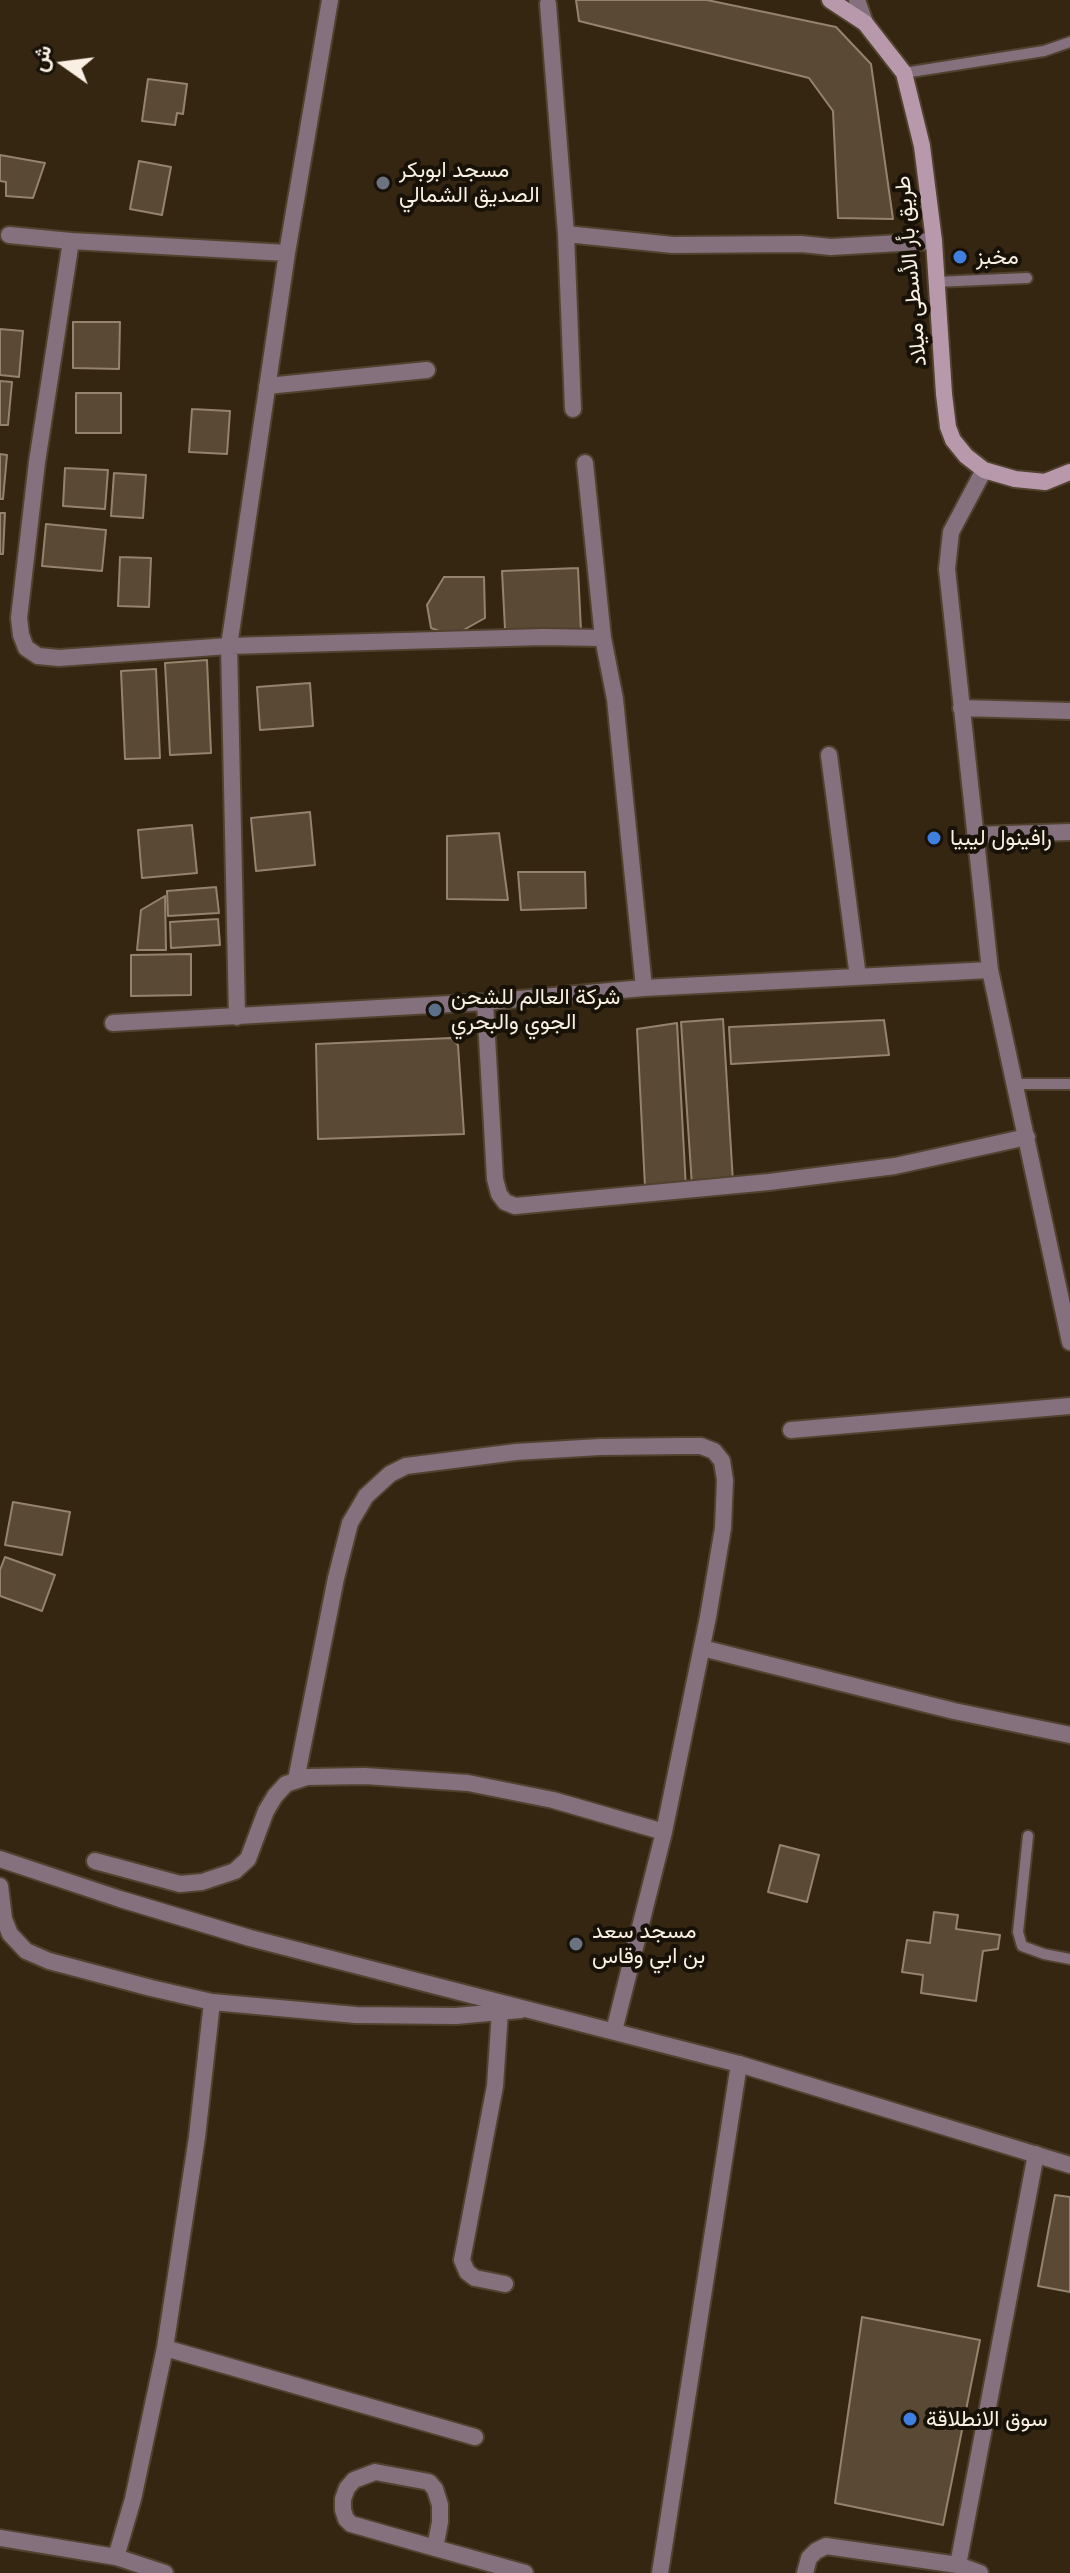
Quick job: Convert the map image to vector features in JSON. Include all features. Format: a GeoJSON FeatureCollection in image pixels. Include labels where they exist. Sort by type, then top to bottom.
{"type":"FeatureCollection","features":[{"type":"Feature","properties":{"kind":"main road","name":"طريق بأر الأسطى ميلاد"},"geometry":{"type":"LineString","coordinates":[[830,0],[865,23],[904,73],[922,146],[934,241],[948,427],[953,440],[966,456],[984,470],[1015,479],[1045,482],[1070,472]]}},
{"type":"Feature","properties":{"kind":"street"},"geometry":{"type":"LineString","coordinates":[[237,1017],[229,646],[287,253],[330,0]]}},
{"type":"Feature","properties":{"kind":"street"},"geometry":{"type":"LineString","coordinates":[[857,0],[865,23]]}},
{"type":"Feature","properties":{"kind":"street"},"geometry":{"type":"LineString","coordinates":[[548,4],[566,234],[573,409]]}},
{"type":"Feature","properties":{"kind":"street"},"geometry":{"type":"LineString","coordinates":[[566,234],[673,245],[801,244],[831,247],[934,241]]}},
{"type":"Feature","properties":{"kind":"street"},"geometry":{"type":"LineString","coordinates":[[9,235],[287,253]]}},
{"type":"Feature","properties":{"kind":"street"},"geometry":{"type":"LineString","coordinates":[[71,241],[37,462],[19,618],[26,648],[38,656],[59,658],[229,646],[603,638]]}},
{"type":"Feature","properties":{"kind":"street"},"geometry":{"type":"LineString","coordinates":[[267,386],[427,370]]}},
{"type":"Feature","properties":{"kind":"street"},"geometry":{"type":"LineString","coordinates":[[585,463],[603,638],[615,699],[644,988]]}},
{"type":"Feature","properties":{"kind":"street"},"geometry":{"type":"LineString","coordinates":[[984,470],[951,532],[947,569],[990,970],[1070,1342]]}},
{"type":"Feature","properties":{"kind":"street"},"geometry":{"type":"LineString","coordinates":[[961,708],[1070,711]]}},
{"type":"Feature","properties":{"kind":"street"},"geometry":{"type":"LineString","coordinates":[[829,755],[858,977]]}},
{"type":"Feature","properties":{"kind":"street"},"geometry":{"type":"LineString","coordinates":[[975,835],[1070,832]]}},
{"type":"Feature","properties":{"kind":"street"},"geometry":{"type":"LineString","coordinates":[[113,1023],[485,1002],[644,988],[990,970]]}},
{"type":"Feature","properties":{"kind":"street"},"geometry":{"type":"LineString","coordinates":[[485,1002],[495,1179],[499,1194],[505,1202],[515,1206],[769,1182],[895,1166],[1027,1137]]}},
{"type":"Feature","properties":{"kind":"street"},"geometry":{"type":"LineString","coordinates":[[791,1430],[1070,1406]]}},
{"type":"Feature","properties":{"kind":"street"},"geometry":{"type":"LineString","coordinates":[[296,1780],[350,1523],[366,1496],[390,1474],[406,1466],[516,1452],[683,1446],[701,1446],[714,1451],[722,1461],[725,1480],[723,1528],[664,1832],[614,2031]]}},
{"type":"Feature","properties":{"kind":"street"},"geometry":{"type":"LineString","coordinates":[[702,1648],[954,1711],[1070,1735]]}},
{"type":"Feature","properties":{"kind":"street"},"geometry":{"type":"LineString","coordinates":[[95,1861],[180,1884],[202,1882],[235,1871],[248,1859],[275,1796],[286,1784],[307,1777],[365,1776],[468,1783],[553,1800],[664,1832]]}},
{"type":"Feature","properties":{"kind":"street"},"geometry":{"type":"LineString","coordinates":[[0,1859],[250,1938],[739,2064],[1070,2165]]}},
{"type":"Feature","properties":{"kind":"street"},"geometry":{"type":"LineString","coordinates":[[0,1886],[4,1919],[10,1934],[26,1951],[85,1971],[212,2002],[388,2017],[456,2016],[531,2009]]}},
{"type":"Feature","properties":{"kind":"street"},"geometry":{"type":"LineString","coordinates":[[116,2557],[136,2486],[165,2348],[197,2137],[212,2002]]}},
{"type":"Feature","properties":{"kind":"street"},"geometry":{"type":"LineString","coordinates":[[500,2011],[495,2086],[462,2260],[467,2272],[475,2278],[505,2284]]}},
{"type":"Feature","properties":{"kind":"street"},"geometry":{"type":"LineString","coordinates":[[660,2573],[739,2064]]}},
{"type":"Feature","properties":{"kind":"street"},"geometry":{"type":"LineString","coordinates":[[958,2565],[1036,2154]]}},
{"type":"Feature","properties":{"kind":"street"},"geometry":{"type":"LineString","coordinates":[[165,2348],[475,2437]]}},
{"type":"Feature","properties":{"kind":"street"},"geometry":{"type":"LineString","coordinates":[[435,2548],[440,2505],[429,2482],[375,2472],[354,2480],[347,2488],[343,2510],[351,2524],[435,2548],[525,2573]]}},
{"type":"Feature","properties":{"kind":"street"},"geometry":{"type":"LineString","coordinates":[[0,2538],[116,2557],[135,2568],[165,2573]]}},
{"type":"Feature","properties":{"kind":"street"},"geometry":{"type":"LineString","coordinates":[[805,2573],[809,2558],[826,2546],[958,2565],[980,2573]]}},
{"type":"Feature","properties":{"kind":"lane"},"geometry":{"type":"LineString","coordinates":[[904,73],[1044,51],[1070,42]]}},
{"type":"Feature","properties":{"kind":"lane"},"geometry":{"type":"LineString","coordinates":[[935,282],[1027,278]]}},
{"type":"Feature","properties":{"kind":"lane"},"geometry":{"type":"LineString","coordinates":[[1015,1084],[1070,1084]]}},
{"type":"Feature","properties":{"kind":"lane"},"geometry":{"type":"LineString","coordinates":[[1028,1836],[1018,1932],[1022,1946],[1070,1959]]}},
{"type":"Feature","properties":{"kind":"building"},"geometry":{"type":"Polygon","coordinates":[[[576,0],[707,0],[836,27],[871,64],[893,219],[838,218],[833,111],[809,78],[579,21],[576,0]]]}},
{"type":"Feature","properties":{"kind":"building"},"geometry":{"type":"Polygon","coordinates":[[[148,79],[187,84],[183,114],[177,113],[175,125],[142,121],[148,79]]]}},
{"type":"Feature","properties":{"kind":"building"},"geometry":{"type":"Polygon","coordinates":[[[0,155],[45,163],[33,198],[6,196],[6,182],[0,181],[0,155]]]}},
{"type":"Feature","properties":{"kind":"building"},"geometry":{"type":"Polygon","coordinates":[[[139,161],[171,167],[162,215],[130,209],[139,161]]]}},
{"type":"Feature","properties":{"kind":"building"},"geometry":{"type":"Polygon","coordinates":[[[73,322],[120,322],[119,369],[73,368],[73,322]]]}},
{"type":"Feature","properties":{"kind":"building"},"geometry":{"type":"Polygon","coordinates":[[[0,329],[23,331],[19,377],[0,375],[0,329]]]}},
{"type":"Feature","properties":{"kind":"building"},"geometry":{"type":"Polygon","coordinates":[[[0,381],[12,382],[8,425],[0,425],[0,381]]]}},
{"type":"Feature","properties":{"kind":"building"},"geometry":{"type":"Polygon","coordinates":[[[76,393],[121,393],[121,433],[76,433],[76,393]]]}},
{"type":"Feature","properties":{"kind":"building"},"geometry":{"type":"Polygon","coordinates":[[[192,409],[230,411],[227,454],[189,452],[192,409]]]}},
{"type":"Feature","properties":{"kind":"building"},"geometry":{"type":"Polygon","coordinates":[[[0,454],[7,455],[3,499],[0,499],[0,454]]]}},
{"type":"Feature","properties":{"kind":"building"},"geometry":{"type":"Polygon","coordinates":[[[65,468],[108,470],[105,509],[63,506],[65,468]]]}},
{"type":"Feature","properties":{"kind":"building"},"geometry":{"type":"Polygon","coordinates":[[[114,473],[146,475],[143,518],[111,516],[114,473]]]}},
{"type":"Feature","properties":{"kind":"building"},"geometry":{"type":"Polygon","coordinates":[[[0,513],[5,513],[3,554],[0,554],[0,513]]]}},
{"type":"Feature","properties":{"kind":"building"},"geometry":{"type":"Polygon","coordinates":[[[46,524],[106,530],[102,571],[42,566],[46,524]]]}},
{"type":"Feature","properties":{"kind":"building"},"geometry":{"type":"Polygon","coordinates":[[[120,557],[151,558],[149,607],[118,606],[120,557]]]}},
{"type":"Feature","properties":{"kind":"building"},"geometry":{"type":"Polygon","coordinates":[[[578,568],[581,631],[505,629],[502,571],[578,568]]]}},
{"type":"Feature","properties":{"kind":"building"},"geometry":{"type":"Polygon","coordinates":[[[444,577],[484,577],[485,618],[453,636],[431,628],[427,605],[444,577]]]}},
{"type":"Feature","properties":{"kind":"building"},"geometry":{"type":"Polygon","coordinates":[[[207,660],[211,753],[170,755],[165,663],[207,660]]]}},
{"type":"Feature","properties":{"kind":"building"},"geometry":{"type":"Polygon","coordinates":[[[156,669],[160,758],[125,759],[121,671],[156,669]]]}},
{"type":"Feature","properties":{"kind":"building"},"geometry":{"type":"Polygon","coordinates":[[[310,683],[313,726],[260,730],[257,687],[310,683]]]}},
{"type":"Feature","properties":{"kind":"building"},"geometry":{"type":"Polygon","coordinates":[[[310,812],[315,865],[256,871],[251,818],[310,812]]]}},
{"type":"Feature","properties":{"kind":"building"},"geometry":{"type":"Polygon","coordinates":[[[192,825],[197,873],[142,878],[138,830],[192,825]]]}},
{"type":"Feature","properties":{"kind":"building"},"geometry":{"type":"Polygon","coordinates":[[[499,833],[508,900],[447,899],[447,836],[499,833]]]}},
{"type":"Feature","properties":{"kind":"building"},"geometry":{"type":"Polygon","coordinates":[[[518,872],[585,872],[586,908],[521,910],[518,872]]]}},
{"type":"Feature","properties":{"kind":"building"},"geometry":{"type":"Polygon","coordinates":[[[216,887],[219,913],[168,916],[167,891],[216,887]]]}},
{"type":"Feature","properties":{"kind":"building"},"geometry":{"type":"Polygon","coordinates":[[[165,896],[166,950],[137,950],[141,910],[165,896]]]}},
{"type":"Feature","properties":{"kind":"building"},"geometry":{"type":"Polygon","coordinates":[[[218,919],[220,945],[171,948],[170,922],[218,919]]]}},
{"type":"Feature","properties":{"kind":"building"},"geometry":{"type":"Polygon","coordinates":[[[191,954],[191,995],[131,996],[131,955],[191,954]]]}},
{"type":"Feature","properties":{"kind":"building"},"geometry":{"type":"Polygon","coordinates":[[[723,1019],[733,1182],[692,1186],[681,1022],[723,1019]]]}},
{"type":"Feature","properties":{"kind":"building"},"geometry":{"type":"Polygon","coordinates":[[[884,1020],[889,1055],[731,1064],[729,1027],[884,1020]]]}},
{"type":"Feature","properties":{"kind":"building"},"geometry":{"type":"Polygon","coordinates":[[[677,1023],[686,1189],[645,1187],[637,1029],[677,1023]]]}},
{"type":"Feature","properties":{"kind":"building"},"geometry":{"type":"Polygon","coordinates":[[[451,1038],[458,1045],[464,1134],[318,1139],[316,1044],[451,1038]]]}},
{"type":"Feature","properties":{"kind":"building"},"geometry":{"type":"Polygon","coordinates":[[[13,1502],[70,1512],[62,1555],[5,1545],[13,1502]]]}},
{"type":"Feature","properties":{"kind":"building"},"geometry":{"type":"Polygon","coordinates":[[[5,1557],[55,1575],[42,1611],[0,1596],[0,1570],[5,1557]]]}},
{"type":"Feature","properties":{"kind":"building"},"geometry":{"type":"Polygon","coordinates":[[[780,1845],[819,1855],[807,1902],[768,1892],[780,1845]]]}},
{"type":"Feature","properties":{"kind":"building"},"geometry":{"type":"Polygon","coordinates":[[[934,1912],[958,1915],[956,1929],[1000,1935],[998,1949],[983,1951],[976,2001],[921,1993],[923,1975],[902,1972],[907,1940],[930,1943],[934,1912]]]}},
{"type":"Feature","properties":{"kind":"building"},"geometry":{"type":"Polygon","coordinates":[[[1055,2195],[1070,2197],[1070,2292],[1038,2286],[1055,2195]]]}},
{"type":"Feature","properties":{"kind":"building"},"geometry":{"type":"Polygon","coordinates":[[[862,2317],[980,2340],[943,2525],[835,2503],[862,2317]]]}},
{"type":"Feature","properties":{"kind":"place","name":"مسجد ابوبكر الصديق الشمالي"},"geometry":{"type":"Point","coordinates":[383,183]}},
{"type":"Feature","properties":{"kind":"place","name":"مخبز"},"geometry":{"type":"Point","coordinates":[960,257]}},
{"type":"Feature","properties":{"kind":"place","name":"رافينول ليبيا"},"geometry":{"type":"Point","coordinates":[934,838]}},
{"type":"Feature","properties":{"kind":"place","name":"شركة العالم للشحن الجوي والبحري"},"geometry":{"type":"Point","coordinates":[435,1010]}},
{"type":"Feature","properties":{"kind":"place","name":"مسجد سعد بن ابي وقاس"},"geometry":{"type":"Point","coordinates":[576,1944]}},
{"type":"Feature","properties":{"kind":"place","name":"سوق الانطلاقة"},"geometry":{"type":"Point","coordinates":[910,2419]}}]}
